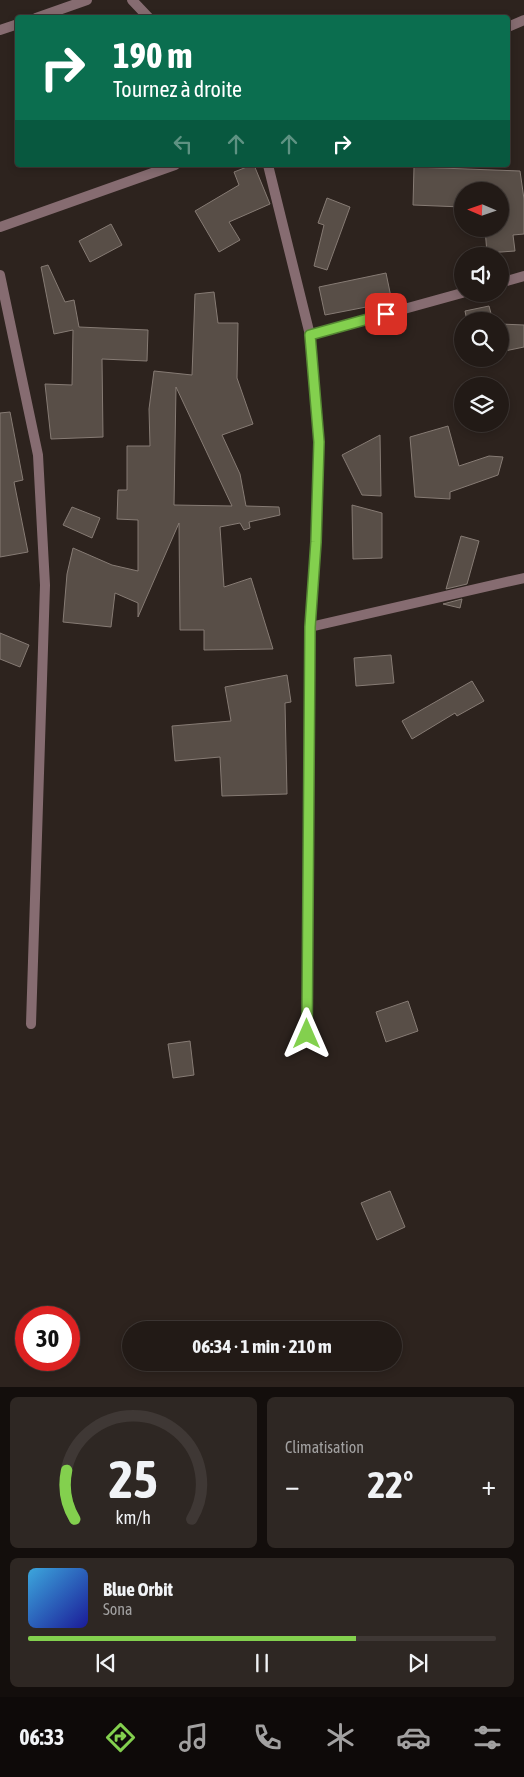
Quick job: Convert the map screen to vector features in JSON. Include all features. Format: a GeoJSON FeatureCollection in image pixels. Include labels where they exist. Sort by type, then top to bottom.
{"type":"FeatureCollection","features":[{"type":"Feature","properties":{"kind":"street"},"geometry":{"type":"LineString","coordinates":[[44,15],[87,0]]}},
{"type":"Feature","properties":{"kind":"street"},"geometry":{"type":"LineString","coordinates":[[132,0],[146,15]]}},
{"type":"Feature","properties":{"kind":"street"},"geometry":{"type":"LineString","coordinates":[[510,27],[524,20]]}},
{"type":"Feature","properties":{"kind":"street"},"geometry":{"type":"LineString","coordinates":[[0,30],[15,25]]}},
{"type":"Feature","properties":{"kind":"street"},"geometry":{"type":"LineString","coordinates":[[0,227],[170,167]]}},
{"type":"Feature","properties":{"kind":"street"},"geometry":{"type":"LineString","coordinates":[[268,167],[310,335],[319,442],[316,542],[310,627],[307,1034]]}},
{"type":"Feature","properties":{"kind":"street"},"geometry":{"type":"LineString","coordinates":[[0,276],[38,454],[45,585],[31,1024]]}},
{"type":"Feature","properties":{"kind":"street"},"geometry":{"type":"LineString","coordinates":[[509,280],[524,276]]}},
{"type":"Feature","properties":{"kind":"street"},"geometry":{"type":"LineString","coordinates":[[310,335],[454,295]]}},
{"type":"Feature","properties":{"kind":"street"},"geometry":{"type":"LineString","coordinates":[[310,627],[524,578]]}},
{"type":"Feature","properties":{"kind":"building"},"geometry":{"type":"Polygon","coordinates":[[[247,167],[255,167],[270,204],[229,222],[240,240],[219,252],[195,211],[239,185],[234,172],[247,167]]]}},
{"type":"Feature","properties":{"kind":"building"},"geometry":{"type":"Polygon","coordinates":[[[414,167],[520,171],[524,199],[524,234],[513,235],[515,251],[509,251],[509,247],[486,247],[486,238],[509,238],[509,182],[454,182],[454,207],[413,205],[414,167]]]}},
{"type":"Feature","properties":{"kind":"building"},"geometry":{"type":"Polygon","coordinates":[[[327,198],[350,207],[327,270],[314,266],[324,225],[318,223],[327,198]]]}},
{"type":"Feature","properties":{"kind":"building"},"geometry":{"type":"Polygon","coordinates":[[[111,224],[122,245],[90,262],[79,241],[111,224]]]}},
{"type":"Feature","properties":{"kind":"building"},"geometry":{"type":"Polygon","coordinates":[[[48,265],[65,302],[74,300],[79,327],[148,330],[147,361],[102,359],[103,437],[51,439],[45,384],[72,385],[73,330],[54,334],[41,267],[48,265]]]}},
{"type":"Feature","properties":{"kind":"building"},"geometry":{"type":"Polygon","coordinates":[[[386,273],[392,302],[325,315],[319,287],[386,273]]]}},
{"type":"Feature","properties":{"kind":"building"},"geometry":{"type":"Polygon","coordinates":[[[214,292],[218,323],[238,323],[237,378],[253,424],[222,435],[240,474],[246,506],[279,507],[280,515],[249,522],[250,528],[244,530],[240,523],[220,527],[224,587],[251,578],[273,649],[204,650],[204,630],[180,630],[179,523],[138,617],[138,603],[115,593],[111,627],[63,622],[67,574],[73,548],[112,565],[138,571],[138,520],[117,519],[118,490],[127,490],[127,446],[150,446],[149,409],[154,371],[192,375],[195,294],[214,292]],[[176,387],[174,505],[232,506],[176,387]]]}},
{"type":"Feature","properties":{"kind":"building"},"geometry":{"type":"Polygon","coordinates":[[[489,306],[491,312],[465,312],[489,306]]]}},
{"type":"Feature","properties":{"kind":"building"},"geometry":{"type":"Polygon","coordinates":[[[509,324],[524,325],[524,347],[509,350],[509,324]]]}},
{"type":"Feature","properties":{"kind":"building"},"geometry":{"type":"Polygon","coordinates":[[[10,412],[23,480],[14,482],[28,552],[0,557],[0,413],[10,412]]]}},
{"type":"Feature","properties":{"kind":"building"},"geometry":{"type":"Polygon","coordinates":[[[448,426],[459,466],[489,456],[503,457],[498,475],[450,492],[450,499],[415,497],[410,437],[448,426]]]}},
{"type":"Feature","properties":{"kind":"building"},"geometry":{"type":"Polygon","coordinates":[[[380,435],[381,496],[362,495],[342,455],[380,435]]]}},
{"type":"Feature","properties":{"kind":"building"},"geometry":{"type":"Polygon","coordinates":[[[352,505],[382,513],[382,558],[353,559],[352,505]]]}},
{"type":"Feature","properties":{"kind":"building"},"geometry":{"type":"Polygon","coordinates":[[[72,507],[100,518],[92,538],[63,525],[72,507]]]}},
{"type":"Feature","properties":{"kind":"building"},"geometry":{"type":"Polygon","coordinates":[[[461,536],[479,541],[467,584],[446,589],[461,536]]]}},
{"type":"Feature","properties":{"kind":"building"},"geometry":{"type":"Polygon","coordinates":[[[462,599],[460,608],[443,604],[462,599]]]}},
{"type":"Feature","properties":{"kind":"building"},"geometry":{"type":"Polygon","coordinates":[[[0,633],[29,645],[20,667],[0,659],[0,633]]]}},
{"type":"Feature","properties":{"kind":"building"},"geometry":{"type":"Polygon","coordinates":[[[391,655],[394,683],[356,686],[354,658],[391,655]]]}},
{"type":"Feature","properties":{"kind":"building"},"geometry":{"type":"Polygon","coordinates":[[[287,675],[291,702],[285,703],[287,794],[222,796],[220,757],[175,761],[172,726],[231,721],[225,687],[287,675]]]}},
{"type":"Feature","properties":{"kind":"building"},"geometry":{"type":"Polygon","coordinates":[[[472,681],[484,701],[457,716],[455,713],[412,739],[402,721],[472,681]]]}},
{"type":"Feature","properties":{"kind":"building"},"geometry":{"type":"Polygon","coordinates":[[[408,1001],[418,1031],[386,1042],[376,1012],[408,1001]]]}},
{"type":"Feature","properties":{"kind":"building"},"geometry":{"type":"Polygon","coordinates":[[[190,1041],[194,1075],[173,1078],[168,1044],[190,1041]]]}},
{"type":"Feature","properties":{"kind":"building"},"geometry":{"type":"Polygon","coordinates":[[[390,1191],[405,1227],[377,1240],[361,1203],[390,1191]]]}},
{"type":"Feature","properties":{"kind":"route"},"geometry":{"type":"LineString","coordinates":[[307,1034],[310,627],[316,542],[319,442],[310,335],[386,314]]}}]}
